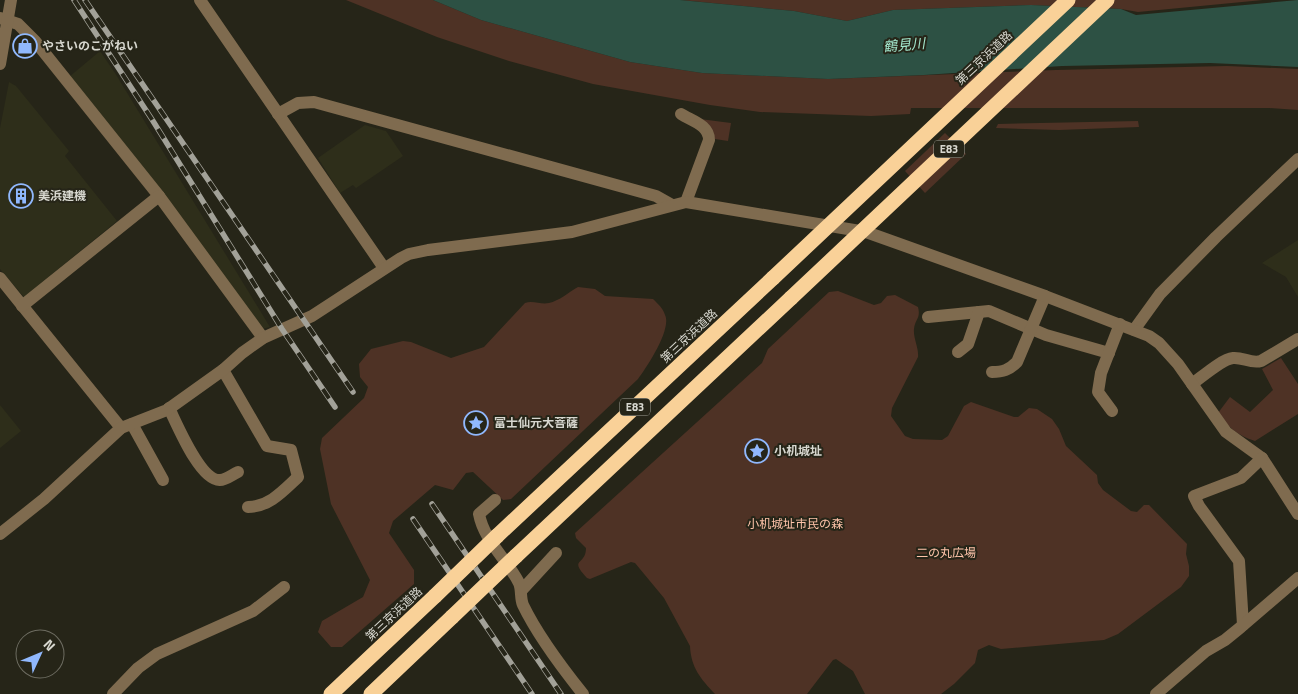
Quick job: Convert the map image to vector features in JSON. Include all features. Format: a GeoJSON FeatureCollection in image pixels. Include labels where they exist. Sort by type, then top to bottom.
{"type":"FeatureCollection","features":[{"type":"Feature","properties":{"kind":"highway","name":"第三京浜道路"},"geometry":{"type":"LineString","coordinates":[[331,694],[1068,0]]}},
{"type":"Feature","properties":{"kind":"highway","name":"E83"},"geometry":{"type":"LineString","coordinates":[[371,694],[1107,0]]}},
{"type":"Feature","properties":{"kind":"street"},"geometry":{"type":"LineString","coordinates":[[0,64],[4,18],[11,0]]}},
{"type":"Feature","properties":{"kind":"street"},"geometry":{"type":"LineString","coordinates":[[200,0],[384,268]]}},
{"type":"Feature","properties":{"kind":"street"},"geometry":{"type":"LineString","coordinates":[[4,18],[18,24],[35,41],[158,196],[263,338]]}},
{"type":"Feature","properties":{"kind":"street"},"geometry":{"type":"LineString","coordinates":[[278,114],[298,103],[314,102],[656,196],[672,205]]}},
{"type":"Feature","properties":{"kind":"street"},"geometry":{"type":"LineString","coordinates":[[680,114],[705,127],[709,133],[710,140],[686,202]]}},
{"type":"Feature","properties":{"kind":"street"},"geometry":{"type":"LineString","coordinates":[[1134,330],[1160,294],[1216,237],[1298,159]]}},
{"type":"Feature","properties":{"kind":"street"},"geometry":{"type":"LineString","coordinates":[[22,306],[158,196]]}},
{"type":"Feature","properties":{"kind":"street"},"geometry":{"type":"LineString","coordinates":[[0,534],[126,426],[169,408],[223,370],[263,338],[312,316],[384,268],[409,254],[572,232],[686,202],[866,232],[1045,296],[1148,336],[1159,343],[1178,364],[1226,432],[1262,458],[1298,514]]}},
{"type":"Feature","properties":{"kind":"street"},"geometry":{"type":"LineString","coordinates":[[0,278],[126,426],[163,480]]}},
{"type":"Feature","properties":{"kind":"street"},"geometry":{"type":"LineString","coordinates":[[992,372],[1010,369],[1017,362],[1045,296]]}},
{"type":"Feature","properties":{"kind":"street"},"geometry":{"type":"LineString","coordinates":[[928,317],[989,311],[1032,330],[1109,353]]}},
{"type":"Feature","properties":{"kind":"street"},"geometry":{"type":"LineString","coordinates":[[958,352],[968,344],[979,312]]}},
{"type":"Feature","properties":{"kind":"street"},"geometry":{"type":"LineString","coordinates":[[1112,412],[1098,392],[1101,373],[1120,324]]}},
{"type":"Feature","properties":{"kind":"street"},"geometry":{"type":"LineString","coordinates":[[1192,384],[1235,357],[1254,363],[1261,361],[1298,339]]}},
{"type":"Feature","properties":{"kind":"street"},"geometry":{"type":"LineString","coordinates":[[223,370],[267,446],[291,450],[298,477],[276,498],[258,507],[248,507]]}},
{"type":"Feature","properties":{"kind":"street"},"geometry":{"type":"LineString","coordinates":[[169,408],[189,448],[212,479],[221,480],[238,472]]}},
{"type":"Feature","properties":{"kind":"street"},"geometry":{"type":"LineString","coordinates":[[1243,625],[1239,561],[1199,506],[1194,496],[1241,478],[1262,458]]}},
{"type":"Feature","properties":{"kind":"street"},"geometry":{"type":"LineString","coordinates":[[495,500],[479,514],[482,527],[520,584],[522,603],[533,622],[556,658],[583,694]]}},
{"type":"Feature","properties":{"kind":"street"},"geometry":{"type":"LineString","coordinates":[[521,591],[556,553]]}},
{"type":"Feature","properties":{"kind":"street"},"geometry":{"type":"LineString","coordinates":[[1156,694],[1206,651],[1243,625],[1298,578]]}},
{"type":"Feature","properties":{"kind":"street"},"geometry":{"type":"LineString","coordinates":[[112,694],[138,668],[158,654],[253,610],[284,587]]}},
{"type":"Feature","properties":{"kind":"shaded area"},"geometry":{"type":"Polygon","coordinates":[[[100,51],[270,327],[262,329],[69,77],[100,51]]]}},
{"type":"Feature","properties":{"kind":"shaded area"},"geometry":{"type":"Polygon","coordinates":[[[9,82],[16,86],[69,151],[65,156],[117,221],[24,297],[0,269],[0,128],[9,82]]]}},
{"type":"Feature","properties":{"kind":"shaded area"},"geometry":{"type":"Polygon","coordinates":[[[365,125],[386,131],[403,156],[356,188],[353,185],[340,193],[318,158],[365,125]]]}},
{"type":"Feature","properties":{"kind":"shaded area"},"geometry":{"type":"Polygon","coordinates":[[[1298,240],[1298,297],[1286,277],[1262,263],[1298,240]]]}},
{"type":"Feature","properties":{"kind":"shaded area"},"geometry":{"type":"Polygon","coordinates":[[[0,405],[21,431],[0,448],[0,405]]]}},
{"type":"Feature","properties":{"kind":"green space"},"geometry":{"type":"Polygon","coordinates":[[[346,0],[433,0],[481,20],[630,62],[702,73],[828,79],[1056,70],[1227,66],[1298,69],[1298,110],[1269,108],[911,108],[910,114],[871,116],[760,112],[593,84],[509,61],[437,37],[346,0]]]}},
{"type":"Feature","properties":{"kind":"green space"},"geometry":{"type":"Polygon","coordinates":[[[681,0],[1263,0],[1138,12],[1121,9],[1031,5],[893,10],[847,21],[794,11],[681,0]]]}},
{"type":"Feature","properties":{"kind":"green space"},"geometry":{"type":"Polygon","coordinates":[[[692,118],[731,123],[728,141],[715,139],[692,118]]]}},
{"type":"Feature","properties":{"kind":"green space"},"geometry":{"type":"Polygon","coordinates":[[[1138,121],[1139,127],[1059,130],[996,128],[998,124],[1138,121]]]}},
{"type":"Feature","properties":{"kind":"green space"},"geometry":{"type":"Polygon","coordinates":[[[945,133],[966,154],[925,193],[905,171],[945,133]]]}},
{"type":"Feature","properties":{"kind":"green space"},"geometry":{"type":"Polygon","coordinates":[[[578,287],[595,289],[605,296],[653,299],[662,308],[666,321],[662,338],[658,348],[638,379],[511,499],[503,500],[473,472],[466,473],[453,490],[435,485],[393,521],[389,533],[414,570],[414,584],[342,647],[331,647],[318,632],[322,621],[363,597],[370,580],[331,504],[320,449],[322,438],[364,398],[368,387],[360,377],[359,364],[371,349],[403,341],[411,342],[451,358],[484,347],[525,303],[553,302],[578,287]]]}},
{"type":"Feature","properties":{"kind":"green space","name":"小机城址市民の森"},"geometry":{"type":"Polygon","coordinates":[[[838,291],[874,305],[881,303],[887,296],[895,295],[918,307],[919,314],[914,332],[918,357],[892,408],[891,416],[905,436],[913,439],[942,440],[948,436],[964,406],[971,402],[1014,417],[1018,417],[1029,408],[1037,409],[1052,419],[1059,429],[1066,446],[1097,475],[1098,483],[1103,490],[1131,511],[1137,512],[1144,505],[1149,505],[1187,544],[1186,554],[1189,576],[1181,587],[1118,634],[1104,640],[1001,649],[989,645],[978,650],[975,663],[941,694],[865,694],[853,671],[836,659],[833,660],[807,694],[715,694],[698,673],[692,661],[690,646],[664,598],[635,563],[631,562],[590,579],[587,578],[578,564],[585,554],[586,548],[576,538],[575,533],[762,363],[768,349],[829,292],[838,291]]]}},
{"type":"Feature","properties":{"kind":"green space"},"geometry":{"type":"Polygon","coordinates":[[[1281,358],[1298,384],[1298,414],[1255,441],[1234,430],[1218,413],[1230,397],[1250,412],[1273,390],[1262,369],[1281,358]]]}},
{"type":"Feature","properties":{"kind":"water","name":"鶴見川"},"geometry":{"type":"Polygon","coordinates":[[[433,0],[680,0],[794,11],[847,21],[893,10],[1031,5],[1121,9],[1136,15],[1298,0],[1298,67],[1210,63],[1062,66],[828,79],[702,73],[630,62],[481,20],[433,0]]]}},
{"type":"Feature","properties":{"kind":"railway"},"geometry":{"type":"LineString","coordinates":[[74,0],[153,121],[282,329],[335,407]]}},
{"type":"Feature","properties":{"kind":"railway"},"geometry":{"type":"LineString","coordinates":[[85,0],[353,392]]}},
{"type":"Feature","properties":{"kind":"railway"},"geometry":{"type":"LineString","coordinates":[[432,504],[561,694]]}},
{"type":"Feature","properties":{"kind":"railway"},"geometry":{"type":"LineString","coordinates":[[413,519],[532,694]]}},
{"type":"Feature","properties":{"kind":"place","name":"やさいのこがねい"},"geometry":{"type":"Point","coordinates":[25,46]}},
{"type":"Feature","properties":{"kind":"place","name":"美浜建機"},"geometry":{"type":"Point","coordinates":[21,196]}},
{"type":"Feature","properties":{"kind":"place","name":"富士仙元大菩薩"},"geometry":{"type":"Point","coordinates":[476,423]}},
{"type":"Feature","properties":{"kind":"place","name":"小机城址"},"geometry":{"type":"Point","coordinates":[757,451]}},
{"type":"Feature","properties":{"kind":"park label","name":"二の丸広場"},"geometry":{"type":"Point","coordinates":[946,553]}}]}
